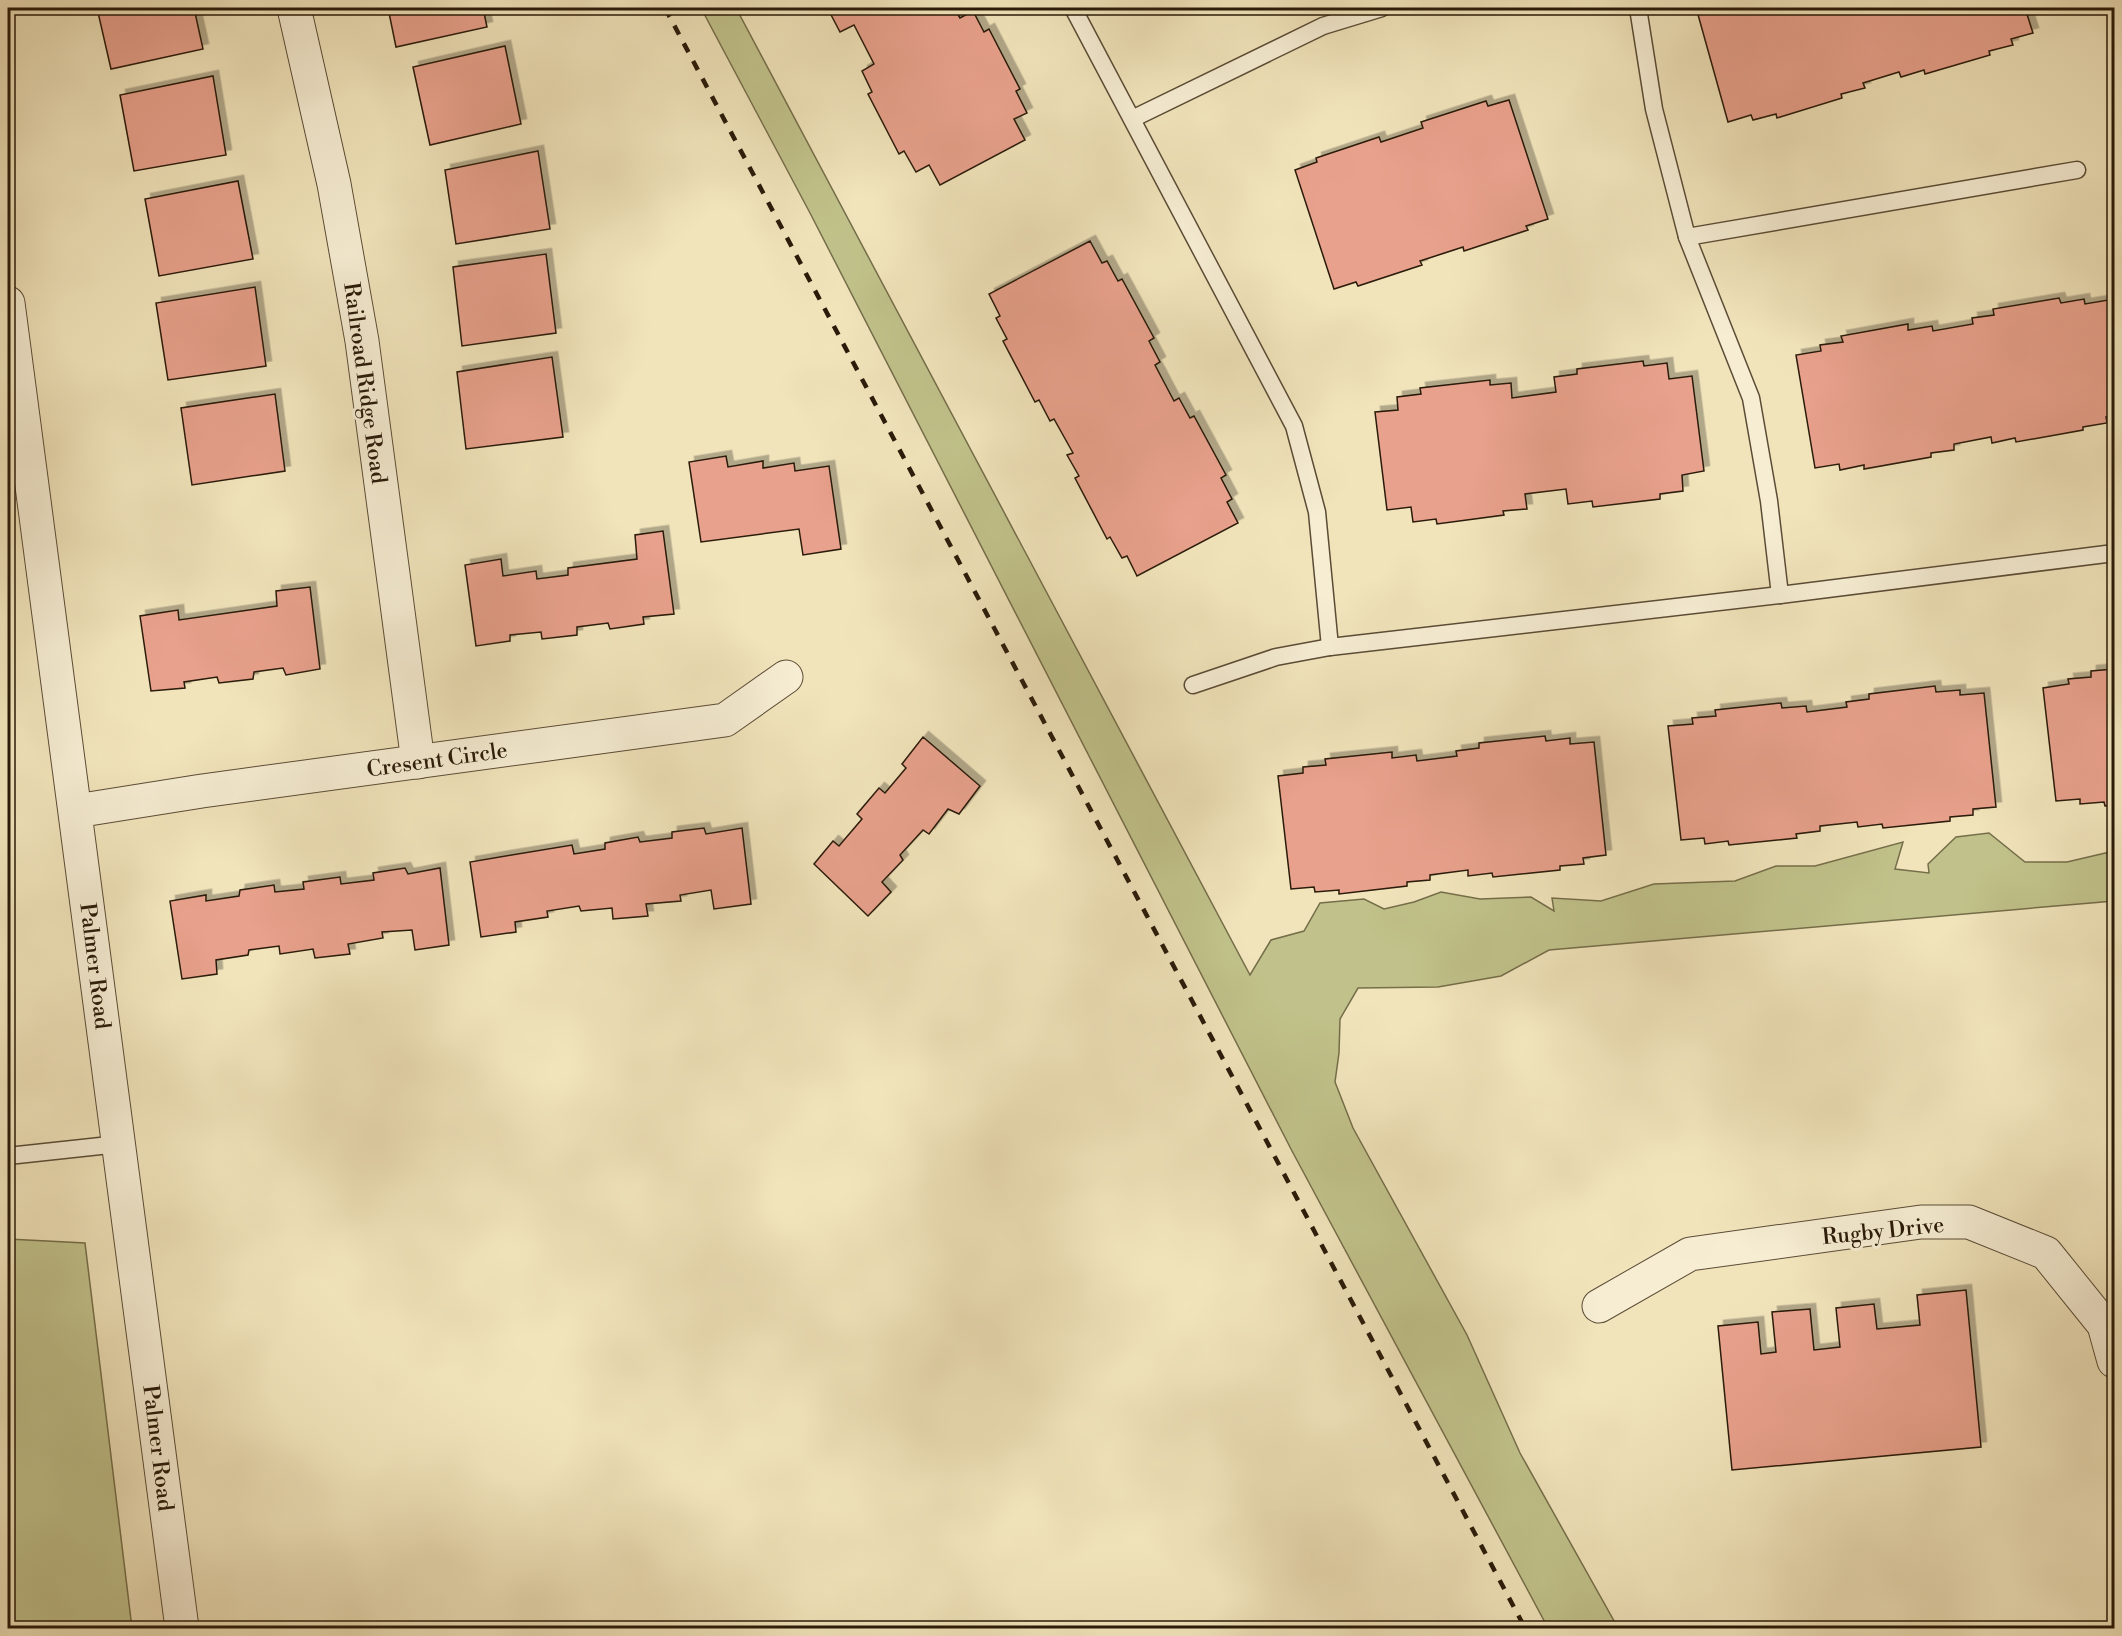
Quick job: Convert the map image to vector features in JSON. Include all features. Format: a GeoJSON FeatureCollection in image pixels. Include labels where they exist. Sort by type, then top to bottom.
{"type":"FeatureCollection","features":[{"type":"Feature","properties":{"kind":"street","name":"Railroad Ridge Road"},"geometry":{"type":"LineString","coordinates":[[294,8],[334,184],[362,340],[418,762]]}},
{"type":"Feature","properties":{"kind":"street","name":"Palmer Road"},"geometry":{"type":"LineString","coordinates":[[9,324],[76,811],[182,1629]]}},
{"type":"Feature","properties":{"kind":"street","name":"Cresent Circle"},"geometry":{"type":"LineString","coordinates":[[76,811],[724,720],[786,677]]}},
{"type":"Feature","properties":{"kind":"street","name":"Rugby Drive"},"geometry":{"type":"LineString","coordinates":[[1599,1306],[1690,1254],[1921,1222],[1969,1222],[2046,1253],[2104,1325],[2115,1361]]}},
{"type":"Feature","properties":{"kind":"lane"},"geometry":{"type":"LineString","coordinates":[[1073,8],[1294,426],[1317,512],[1330,647]]}},
{"type":"Feature","properties":{"kind":"lane"},"geometry":{"type":"LineString","coordinates":[[1132,119],[1323,27],[1382,8]]}},
{"type":"Feature","properties":{"kind":"lane"},"geometry":{"type":"LineString","coordinates":[[1638,8],[1654,109],[1687,237],[1751,398],[1769,501],[1780,595]]}},
{"type":"Feature","properties":{"kind":"lane"},"geometry":{"type":"LineString","coordinates":[[1687,237],[2077,170]]}},
{"type":"Feature","properties":{"kind":"lane"},"geometry":{"type":"LineString","coordinates":[[1193,686],[1276,657],[1330,647],[1780,595],[2115,553]]}},
{"type":"Feature","properties":{"kind":"lane"},"geometry":{"type":"LineString","coordinates":[[8,1156],[119,1144]]}},
{"type":"Feature","properties":{"kind":"green space"},"geometry":{"type":"Polygon","coordinates":[[[701,8],[736,8],[1250,975],[1271,940],[1304,931],[1320,903],[1364,899],[1384,909],[1414,902],[1441,892],[1480,899],[1531,897],[1554,911],[1552,898],[1601,901],[1654,884],[1735,881],[1776,866],[1815,866],[1903,842],[1895,869],[1929,873],[1928,864],[1956,837],[1989,833],[2025,862],[2067,862],[2114,851],[2114,901],[1549,950],[1501,976],[1438,987],[1358,988],[1340,1019],[1335,1082],[1353,1128],[1467,1335],[1520,1453],[1618,1628],[1548,1628],[1292,1151],[810,213],[701,8]]]}},
{"type":"Feature","properties":{"kind":"green space"},"geometry":{"type":"Polygon","coordinates":[[[8,1239],[85,1243],[132,1628],[8,1628],[8,1239]]]}},
{"type":"Feature","properties":{"kind":"building"},"geometry":{"type":"Polygon","coordinates":[[[97,8],[194,8],[203,49],[111,69],[97,8]]]}},
{"type":"Feature","properties":{"kind":"building"},"geometry":{"type":"Polygon","coordinates":[[[388,8],[483,8],[487,27],[396,47],[388,8]]]}},
{"type":"Feature","properties":{"kind":"building"},"geometry":{"type":"Polygon","coordinates":[[[822,8],[954,8],[960,18],[973,11],[984,32],[989,29],[1020,89],[1016,91],[1027,113],[1014,119],[1025,140],[940,185],[929,165],[916,172],[904,151],[899,154],[868,94],[872,92],[862,71],[874,64],[854,25],[840,32],[829,11],[825,13],[822,8]]]}},
{"type":"Feature","properties":{"kind":"building"},"geometry":{"type":"Polygon","coordinates":[[[1710,8],[2025,8],[2033,33],[2011,39],[2013,45],[1989,51],[1990,55],[1925,74],[1924,70],[1901,77],[1899,72],[1863,83],[1865,88],[1841,94],[1842,98],[1777,118],[1776,114],[1753,120],[1751,115],[1728,122],[1697,11],[1710,8]]]}},
{"type":"Feature","properties":{"kind":"building"},"geometry":{"type":"Polygon","coordinates":[[[505,46],[521,124],[430,145],[413,67],[505,46]]]}},
{"type":"Feature","properties":{"kind":"building"},"geometry":{"type":"Polygon","coordinates":[[[213,76],[226,155],[134,171],[120,95],[213,76]]]}},
{"type":"Feature","properties":{"kind":"building"},"geometry":{"type":"Polygon","coordinates":[[[1509,100],[1548,219],[1526,226],[1528,230],[1464,251],[1463,247],[1420,261],[1422,265],[1358,286],[1356,282],[1334,289],[1295,170],[1317,162],[1316,158],[1379,137],[1381,142],[1423,128],[1421,122],[1486,101],[1488,106],[1509,100]]]}},
{"type":"Feature","properties":{"kind":"building"},"geometry":{"type":"Polygon","coordinates":[[[538,151],[550,229],[456,244],[445,170],[538,151]]]}},
{"type":"Feature","properties":{"kind":"building"},"geometry":{"type":"Polygon","coordinates":[[[238,181],[253,259],[159,276],[145,199],[238,181]]]}},
{"type":"Feature","properties":{"kind":"building"},"geometry":{"type":"Polygon","coordinates":[[[1090,241],[1102,263],[1107,261],[1118,281],[1122,279],[1154,338],[1149,341],[1160,362],[1155,365],[1174,401],[1179,398],[1190,418],[1194,416],[1226,475],[1221,478],[1232,499],[1227,502],[1238,523],[1137,576],[1127,556],[1122,558],[1110,537],[1107,539],[1075,478],[1079,476],[1067,455],[1073,453],[1054,419],[1050,421],[1039,400],[1035,402],[1003,341],[1007,339],[996,318],[1000,316],[989,294],[1090,241]]]}},
{"type":"Feature","properties":{"kind":"building"},"geometry":{"type":"Polygon","coordinates":[[[546,254],[556,333],[462,346],[453,267],[546,254]]]}},
{"type":"Feature","properties":{"kind":"building"},"geometry":{"type":"Polygon","coordinates":[[[255,287],[266,366],[168,380],[156,303],[255,287]]]}},
{"type":"Feature","properties":{"kind":"building"},"geometry":{"type":"Polygon","coordinates":[[[2059,298],[2061,303],[2084,299],[2085,304],[2108,300],[2114,337],[2114,416],[2106,417],[2107,423],[2083,427],[2083,430],[2016,442],[2015,438],[1992,443],[1991,437],[1954,444],[1954,450],[1931,453],[1931,457],[1864,469],[1864,465],[1840,470],[1839,464],[1815,468],[1796,355],[1821,351],[1820,345],[1843,342],[1841,336],[1908,324],[1908,330],[1932,326],[1933,331],[1973,324],[1972,318],[1994,315],[1993,309],[2059,298]]]}},
{"type":"Feature","properties":{"kind":"building"},"geometry":{"type":"Polygon","coordinates":[[[552,357],[563,437],[466,449],[457,372],[552,357]]]}},
{"type":"Feature","properties":{"kind":"building"},"geometry":{"type":"Polygon","coordinates":[[[1643,361],[1644,366],[1667,363],[1669,379],[1692,376],[1704,471],[1682,475],[1683,491],[1660,494],[1660,499],[1593,507],[1592,501],[1568,504],[1566,489],[1525,494],[1527,509],[1503,511],[1504,515],[1437,524],[1436,519],[1413,522],[1411,507],[1387,510],[1375,412],[1398,410],[1397,397],[1421,394],[1420,388],[1490,380],[1490,385],[1511,383],[1512,398],[1556,392],[1554,377],[1577,374],[1577,369],[1643,361]]]}},
{"type":"Feature","properties":{"kind":"building"},"geometry":{"type":"Polygon","coordinates":[[[275,394],[285,471],[192,485],[181,408],[275,394]]]}},
{"type":"Feature","properties":{"kind":"building"},"geometry":{"type":"Polygon","coordinates":[[[726,456],[728,467],[763,461],[763,468],[794,463],[795,471],[829,466],[841,549],[803,555],[799,529],[701,542],[689,462],[726,456]]]}},
{"type":"Feature","properties":{"kind":"building"},"geometry":{"type":"Polygon","coordinates":[[[663,531],[674,614],[643,617],[644,624],[610,629],[608,623],[577,627],[577,635],[542,639],[541,632],[510,635],[510,641],[476,646],[465,565],[501,559],[503,576],[536,571],[537,579],[568,575],[568,568],[637,559],[635,535],[663,531]]]}},
{"type":"Feature","properties":{"kind":"building"},"geometry":{"type":"Polygon","coordinates":[[[310,587],[320,669],[286,675],[283,668],[254,672],[253,679],[219,683],[217,677],[184,682],[185,688],[151,691],[140,616],[178,610],[179,620],[277,606],[276,591],[310,587]]]}},
{"type":"Feature","properties":{"kind":"building"},"geometry":{"type":"Polygon","coordinates":[[[2114,669],[2114,805],[2105,806],[2104,802],[2080,804],[2080,799],[2056,801],[2043,688],[2069,684],[2068,679],[2091,677],[2091,671],[2114,669]]]}},
{"type":"Feature","properties":{"kind":"building"},"geometry":{"type":"Polygon","coordinates":[[[1935,686],[1936,692],[1960,690],[1960,695],[1984,693],[1996,807],[1973,809],[1973,815],[1950,817],[1950,821],[1883,828],[1882,824],[1858,827],[1857,822],[1820,826],[1820,831],[1796,834],[1797,838],[1729,845],[1728,841],[1705,844],[1704,838],[1681,840],[1668,726],[1693,724],[1692,718],[1716,716],[1715,710],[1781,703],[1782,708],[1806,706],[1807,712],[1847,707],[1846,702],[1869,699],[1869,694],[1935,686]]]}},
{"type":"Feature","properties":{"kind":"building"},"geometry":{"type":"Polygon","coordinates":[[[1545,736],[1546,741],[1570,738],[1570,744],[1594,742],[1606,855],[1583,858],[1584,864],[1560,866],[1560,870],[1493,877],[1492,873],[1468,876],[1468,870],[1430,875],[1430,880],[1407,882],[1407,886],[1339,894],[1339,890],[1315,892],[1314,887],[1291,889],[1278,776],[1303,773],[1303,767],[1326,765],[1325,759],[1392,752],[1392,758],[1416,755],[1417,761],[1457,756],[1456,751],[1479,748],[1479,743],[1545,736]]]}},
{"type":"Feature","properties":{"kind":"building"},"geometry":{"type":"Polygon","coordinates":[[[923,737],[980,786],[959,814],[948,809],[929,834],[923,830],[900,855],[903,860],[882,882],[891,892],[868,916],[814,864],[833,841],[839,846],[862,819],[857,814],[879,788],[885,793],[906,768],[902,764],[923,737]]]}},
{"type":"Feature","properties":{"kind":"building"},"geometry":{"type":"Polygon","coordinates":[[[704,828],[706,834],[742,828],[751,904],[714,909],[711,890],[680,895],[681,901],[646,904],[648,916],[613,919],[612,908],[581,911],[579,906],[547,911],[548,917],[515,922],[516,932],[481,937],[470,862],[572,845],[574,854],[605,849],[605,843],[638,837],[640,842],[672,838],[672,832],[704,828]]]}},
{"type":"Feature","properties":{"kind":"building"},"geometry":{"type":"Polygon","coordinates":[[[405,868],[408,874],[440,868],[449,945],[415,950],[412,930],[382,932],[383,938],[348,944],[350,954],[315,958],[313,949],[280,954],[279,946],[249,950],[248,955],[216,960],[217,974],[182,979],[170,901],[206,895],[206,901],[239,896],[240,890],[274,885],[275,892],[304,889],[303,882],[340,877],[341,884],[374,880],[373,873],[405,868]]]}},
{"type":"Feature","properties":{"kind":"building"},"geometry":{"type":"Polygon","coordinates":[[[1966,1290],[1981,1447],[1732,1470],[1718,1326],[1758,1322],[1761,1354],[1776,1352],[1772,1312],[1810,1309],[1814,1350],[1840,1347],[1836,1308],[1874,1304],[1877,1329],[1920,1325],[1917,1295],[1966,1290]]]}},
{"type":"Feature","properties":{"kind":"railway"},"geometry":{"type":"LineString","coordinates":[[665,8],[1525,1628]]}}]}
